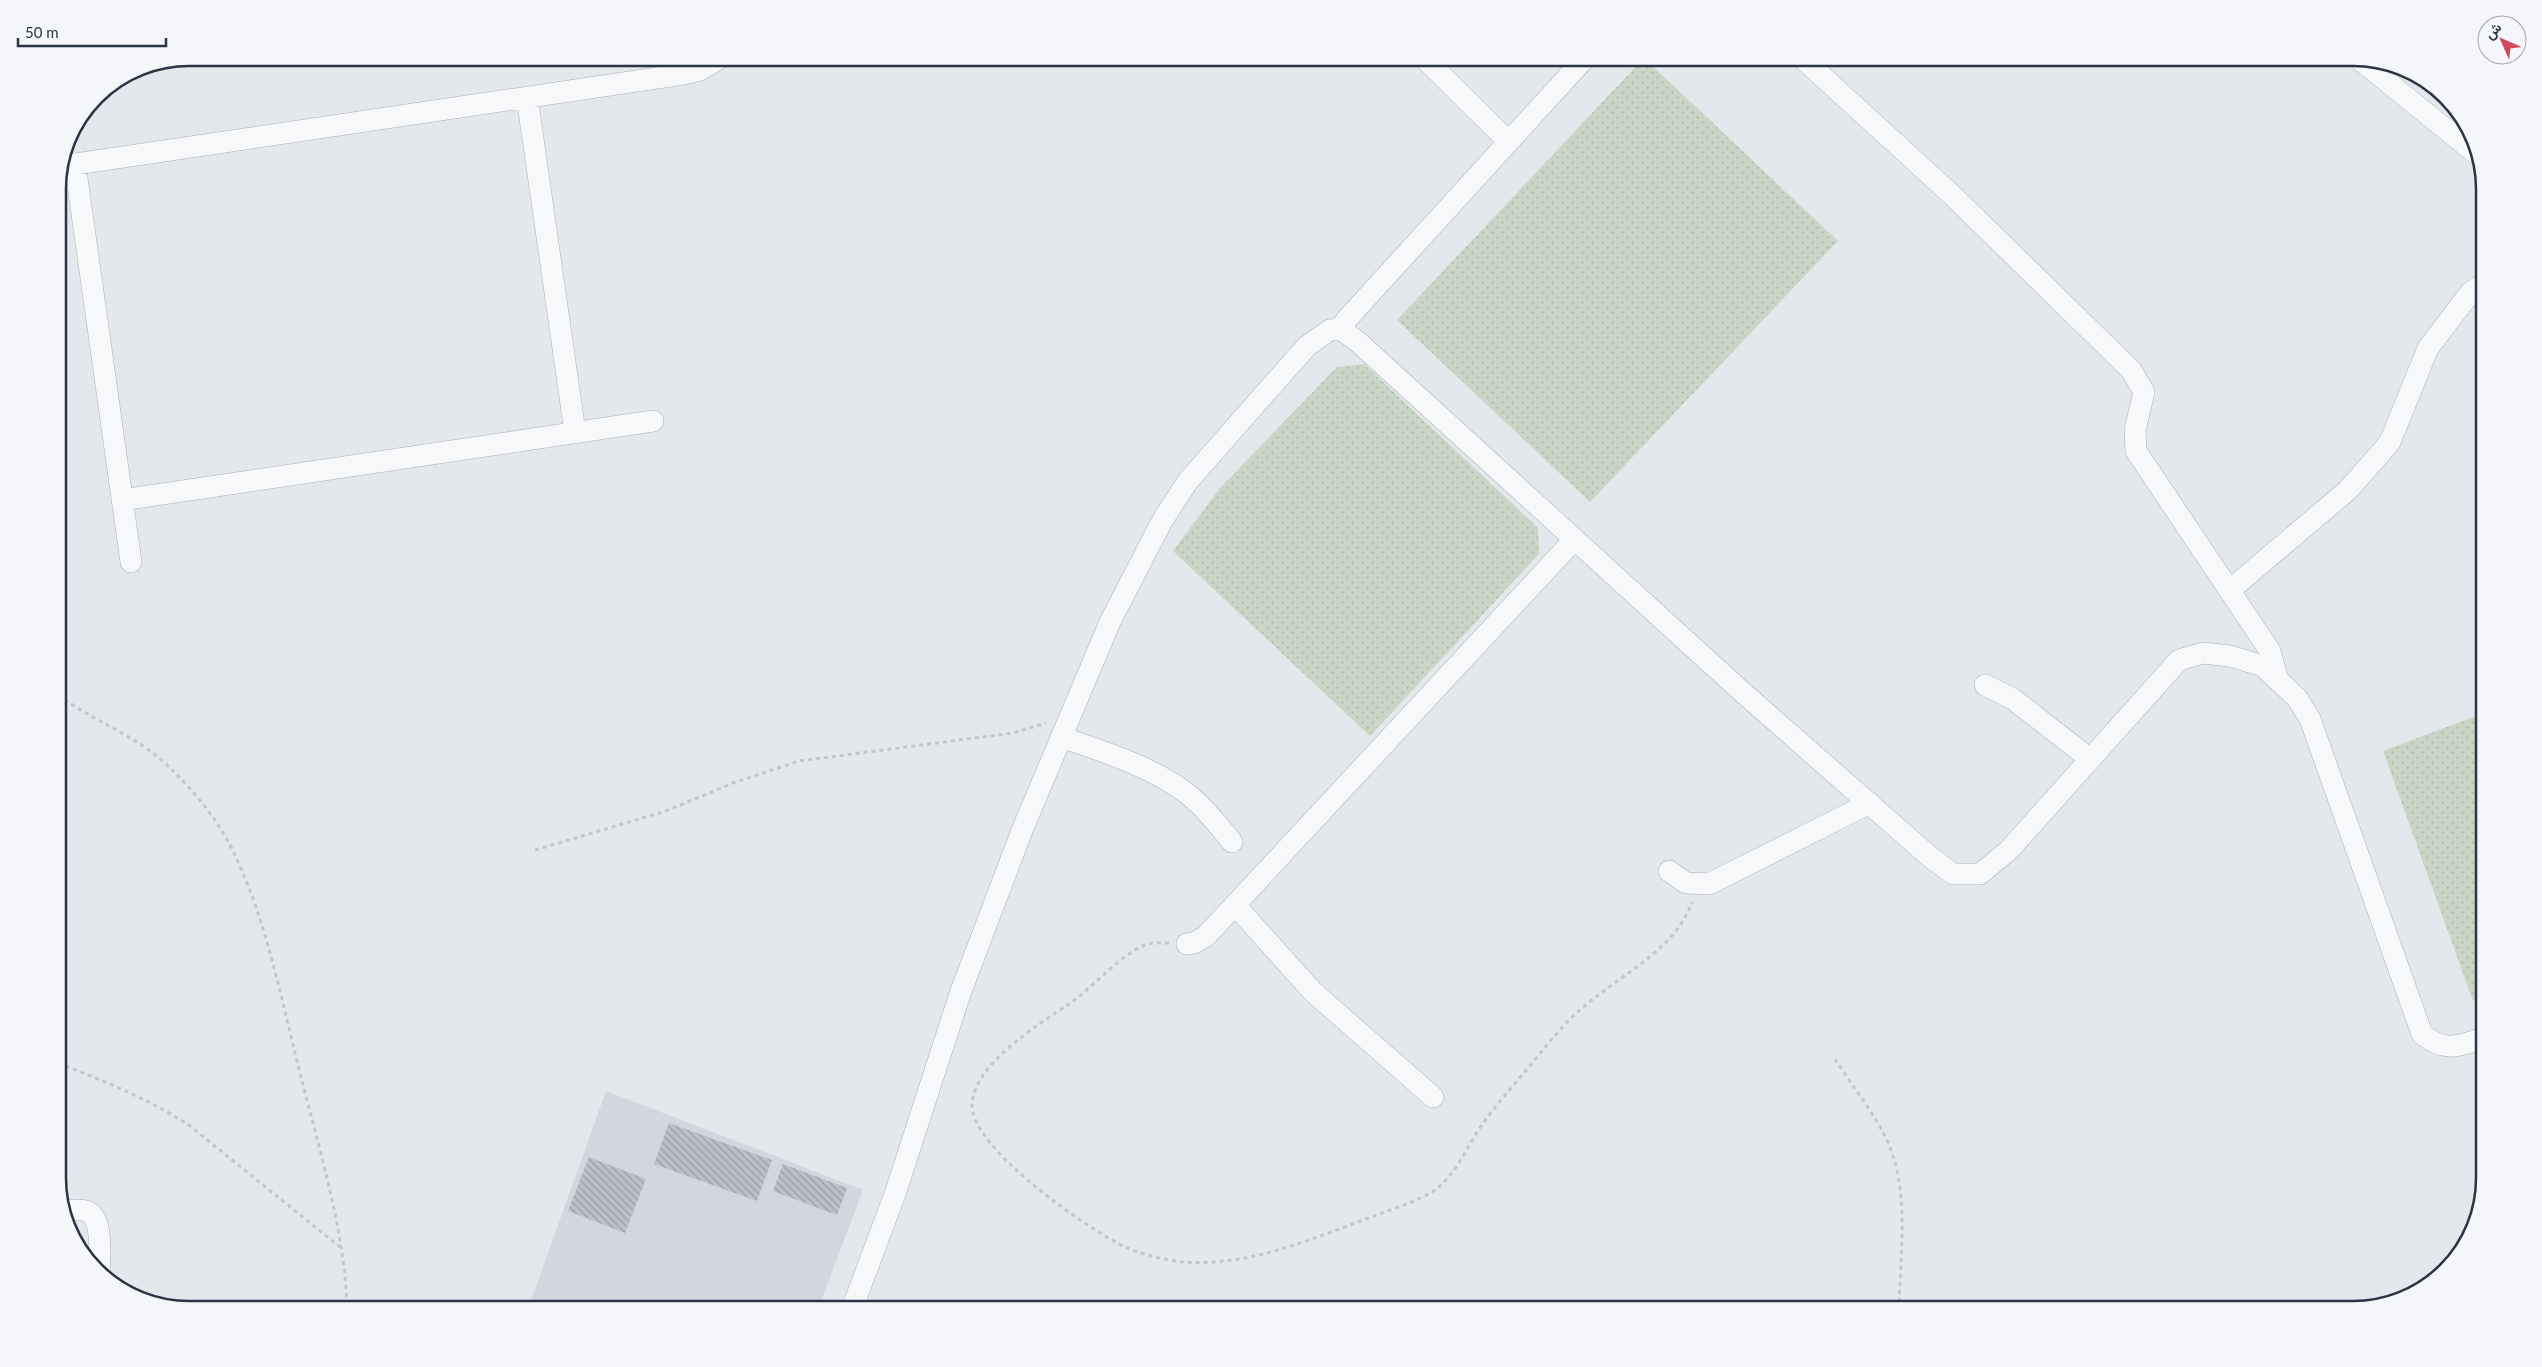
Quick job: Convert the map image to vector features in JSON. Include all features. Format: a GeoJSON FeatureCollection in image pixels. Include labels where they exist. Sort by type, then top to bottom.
{"type":"FeatureCollection","features":[{"type":"Feature","properties":{"kind":"street"},"geometry":{"type":"LineString","coordinates":[[69,165],[684,74],[707,66]]}},
{"type":"Feature","properties":{"kind":"street"},"geometry":{"type":"LineString","coordinates":[[1431,66],[1508,141]]}},
{"type":"Feature","properties":{"kind":"street"},"geometry":{"type":"LineString","coordinates":[[1340,330],[1347,319],[1578,66]]}},
{"type":"Feature","properties":{"kind":"street"},"geometry":{"type":"LineString","coordinates":[[1810,66],[1952,194],[2131,370],[2144,392],[2135,430],[2136,451],[2270,651],[2278,681]]}},
{"type":"Feature","properties":{"kind":"street"},"geometry":{"type":"LineString","coordinates":[[2369,67],[2468,147]]}},
{"type":"Feature","properties":{"kind":"street"},"geometry":{"type":"LineString","coordinates":[[528,97],[575,432]]}},
{"type":"Feature","properties":{"kind":"street"},"geometry":{"type":"LineString","coordinates":[[68,167],[131,562]]}},
{"type":"Feature","properties":{"kind":"street"},"geometry":{"type":"LineString","coordinates":[[2230,590],[2348,490],[2390,442],[2428,348],[2471,292],[2475,289]]}},
{"type":"Feature","properties":{"kind":"street"},"geometry":{"type":"LineString","coordinates":[[855,1301],[895,1194],[961,991],[1061,737],[1110,622],[1138,566],[1188,481],[1307,346],[1330,330],[1340,330],[1357,341],[1740,690],[1929,856],[1953,874],[1980,874],[2009,850],[2179,660],[2202,654],[2230,656],[2263,666],[2297,698],[2310,719],[2422,1034],[2433,1042],[2448,1048],[2476,1040]]}},
{"type":"Feature","properties":{"kind":"street"},"geometry":{"type":"LineString","coordinates":[[122,500],[653,420]]}},
{"type":"Feature","properties":{"kind":"street"},"geometry":{"type":"LineString","coordinates":[[1188,944],[1194,943],[1206,936],[1235,906],[1574,540]]}},
{"type":"Feature","properties":{"kind":"street"},"geometry":{"type":"LineString","coordinates":[[1985,685],[2013,699],[2090,759]]}},
{"type":"Feature","properties":{"kind":"street"},"geometry":{"type":"LineString","coordinates":[[1061,737],[1096,749],[1170,782],[1204,808],[1232,842]]}},
{"type":"Feature","properties":{"kind":"street"},"geometry":{"type":"LineString","coordinates":[[1669,871],[1686,883],[1697,885],[1719,880],[1870,803]]}},
{"type":"Feature","properties":{"kind":"street"},"geometry":{"type":"LineString","coordinates":[[1235,906],[1314,992],[1433,1098]]}},
{"type":"Feature","properties":{"kind":"street"},"geometry":{"type":"LineString","coordinates":[[71,1211],[84,1210],[93,1215],[96,1222],[99,1261]]}},
{"type":"Feature","properties":{"kind":"path"},"geometry":{"type":"LineString","coordinates":[[67,700],[139,742],[171,768],[202,805],[228,842],[250,890],[267,944],[322,1161],[340,1247],[347,1301]]}},
{"type":"Feature","properties":{"kind":"path"},"geometry":{"type":"LineString","coordinates":[[535,850],[666,811],[732,783],[799,761],[1013,733],[1044,723],[1074,707]]}},
{"type":"Feature","properties":{"kind":"path"},"geometry":{"type":"LineString","coordinates":[[1188,944],[1146,944],[1125,957],[1095,985],[1037,1026],[999,1058],[976,1088],[972,1106],[974,1121],[988,1142],[1075,1218],[1127,1248],[1182,1262],[1208,1262],[1266,1253],[1398,1207],[1437,1188],[1449,1176],[1485,1121],[1565,1024],[1587,1004],[1664,945],[1678,931],[1686,918],[1697,885]]}},
{"type":"Feature","properties":{"kind":"path"},"geometry":{"type":"LineString","coordinates":[[1835,1059],[1885,1136],[1898,1172],[1901,1210],[1899,1301]]}},
{"type":"Feature","properties":{"kind":"path"},"geometry":{"type":"LineString","coordinates":[[67,1066],[125,1089],[166,1110],[190,1126],[340,1247]]}},
{"type":"Feature","properties":{"kind":"shaded area"},"geometry":{"type":"Polygon","coordinates":[[[606,1091],[863,1190],[821,1301],[531,1301],[606,1091]]]}},
{"type":"Feature","properties":{"kind":"green space"},"geometry":{"type":"Polygon","coordinates":[[[1636,66],[1652,66],[1838,241],[1590,502],[1397,320],[1636,66]]]}},
{"type":"Feature","properties":{"kind":"green space"},"geometry":{"type":"Polygon","coordinates":[[[1364,364],[1538,528],[1539,554],[1370,736],[1173,551],[1221,487],[1337,367],[1364,364]]]}},
{"type":"Feature","properties":{"kind":"green space"},"geometry":{"type":"Polygon","coordinates":[[[2476,716],[2476,1000],[2473,1001],[2383,751],[2476,716]]]}},
{"type":"Feature","properties":{"kind":"building"},"geometry":{"type":"Polygon","coordinates":[[[669,1123],[772,1160],[757,1201],[654,1164],[669,1123]]]}},
{"type":"Feature","properties":{"kind":"building"},"geometry":{"type":"Polygon","coordinates":[[[589,1157],[646,1179],[625,1233],[568,1211],[589,1157]]]}},
{"type":"Feature","properties":{"kind":"building"},"geometry":{"type":"Polygon","coordinates":[[[783,1164],[847,1188],[837,1215],[773,1191],[783,1164]]]}}]}
